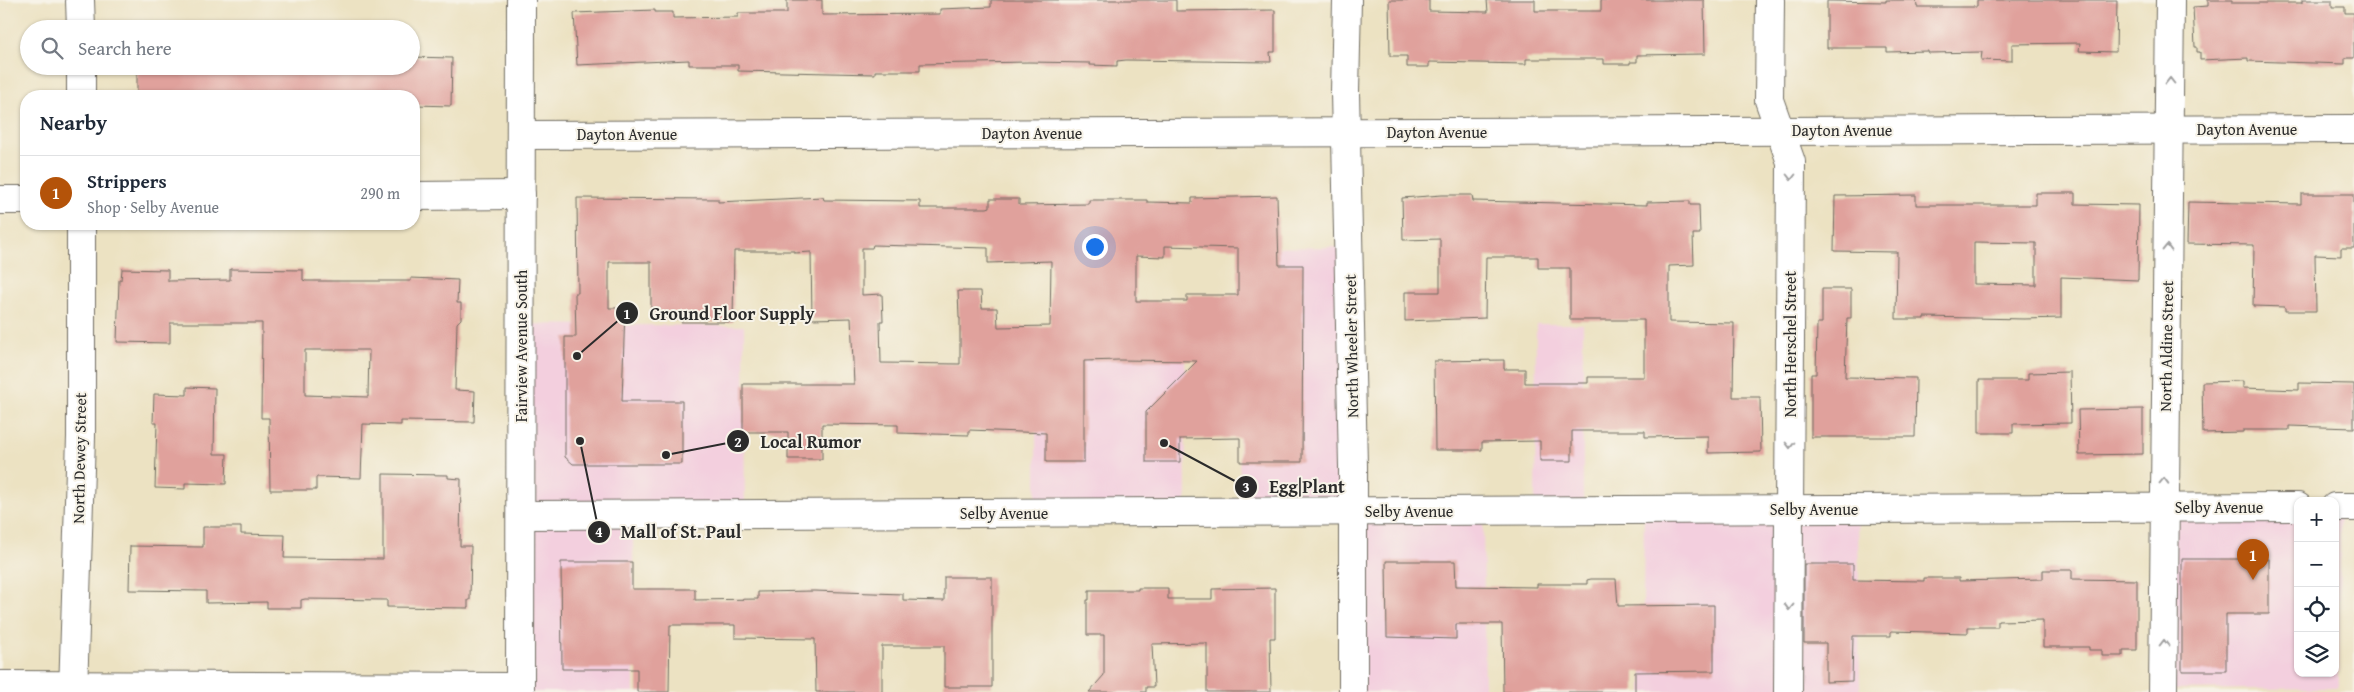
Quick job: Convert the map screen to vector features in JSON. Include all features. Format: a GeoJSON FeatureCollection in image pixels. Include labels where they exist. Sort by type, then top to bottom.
{"type":"FeatureCollection","features":[{"type":"Feature","properties":{"kind":"street"},"geometry":{"type":"LineString","coordinates":[[80,0],[80,20]]}},
{"type":"Feature","properties":{"kind":"street","name":"Fairview Avenue South"},"geometry":{"type":"LineString","coordinates":[[520,690],[521,0]]}},
{"type":"Feature","properties":{"kind":"street","name":"North Wheeler Street"},"geometry":{"type":"LineString","coordinates":[[1347,0],[1346,133],[1353,511],[1353,692]]}},
{"type":"Feature","properties":{"kind":"street","name":"North Herschel Street"},"geometry":{"type":"LineString","coordinates":[[1770,0],[1769,100],[1790,162],[1788,692]]}},
{"type":"Feature","properties":{"kind":"street","name":"North Aldine Street"},"geometry":{"type":"LineString","coordinates":[[2163,692],[2170,0]]}},
{"type":"Feature","properties":{"kind":"street"},"geometry":{"type":"LineString","coordinates":[[81,75],[81,90]]}},
{"type":"Feature","properties":{"kind":"street","name":"Dayton Avenue"},"geometry":{"type":"LineString","coordinates":[[521,135],[2354,129]]}},
{"type":"Feature","properties":{"kind":"street"},"geometry":{"type":"LineString","coordinates":[[420,196],[521,195]]}},
{"type":"Feature","properties":{"kind":"street"},"geometry":{"type":"LineString","coordinates":[[0,200],[20,200]]}},
{"type":"Feature","properties":{"kind":"street","name":"North Dewey Street"},"geometry":{"type":"LineString","coordinates":[[73,688],[81,438],[81,230]]}},
{"type":"Feature","properties":{"kind":"street","name":"Selby Avenue"},"geometry":{"type":"LineString","coordinates":[[521,515],[2294,507]]}},
{"type":"Feature","properties":{"kind":"street"},"geometry":{"type":"LineString","coordinates":[[2339,507],[2354,507]]}},
{"type":"Feature","properties":{"kind":"street"},"geometry":{"type":"LineString","coordinates":[[0,685],[73,688],[520,690]]}},
{"type":"Feature","properties":{"kind":"shaded area"},"geometry":{"type":"Polygon","coordinates":[[[1346,247],[1348,513],[1240,513],[1238,248],[1346,247]]]}},
{"type":"Feature","properties":{"kind":"shaded area"},"geometry":{"type":"Polygon","coordinates":[[[518,324],[744,326],[745,525],[633,524],[634,692],[519,692],[518,324]]]}},
{"type":"Feature","properties":{"kind":"shaded area"},"geometry":{"type":"Polygon","coordinates":[[[1536,324],[1583,324],[1583,513],[1535,512],[1536,324]]]}},
{"type":"Feature","properties":{"kind":"shaded area"},"geometry":{"type":"Polygon","coordinates":[[[1185,325],[1186,513],[1036,515],[1036,327],[1185,325]]]}},
{"type":"Feature","properties":{"kind":"shaded area"},"geometry":{"type":"Polygon","coordinates":[[[1644,503],[1858,505],[1860,692],[1642,692],[1644,503]]]}},
{"type":"Feature","properties":{"kind":"shaded area"},"geometry":{"type":"Polygon","coordinates":[[[2163,508],[2294,508],[2294,677],[2339,677],[2340,508],[2339,688],[2161,690],[2163,508]]]}},
{"type":"Feature","properties":{"kind":"shaded area"},"geometry":{"type":"Polygon","coordinates":[[[1348,513],[1483,513],[1485,692],[1348,692],[1348,513]]]}},
{"type":"Feature","properties":{"kind":"building"},"geometry":{"type":"Polygon","coordinates":[[[787,0],[822,0],[822,15],[940,14],[940,9],[991,7],[991,0],[1176,0],[1176,11],[1275,10],[1275,52],[1270,52],[1271,62],[1126,60],[1117,61],[1117,66],[1090,65],[1090,63],[1029,62],[920,64],[920,71],[875,71],[875,74],[738,71],[738,65],[689,65],[689,60],[577,65],[574,13],[655,10],[655,12],[673,12],[673,18],[738,17],[738,13],[787,13],[787,0]]]}},
{"type":"Feature","properties":{"kind":"building"},"geometry":{"type":"Polygon","coordinates":[[[1389,0],[1429,0],[1429,11],[1488,12],[1487,0],[1535,0],[1535,11],[1601,11],[1601,0],[1704,0],[1705,54],[1637,55],[1637,62],[1630,62],[1630,64],[1604,64],[1604,59],[1526,59],[1526,64],[1429,62],[1429,67],[1407,67],[1407,56],[1390,56],[1389,0]]]}},
{"type":"Feature","properties":{"kind":"building"},"geometry":{"type":"Polygon","coordinates":[[[1886,0],[1916,0],[1917,7],[1977,7],[1977,0],[2117,0],[2116,52],[2079,51],[2080,43],[2012,44],[2012,61],[1981,60],[1982,52],[1887,52],[1887,48],[1827,48],[1827,1],[1886,2],[1886,0]]]}},
{"type":"Feature","properties":{"kind":"building"},"geometry":{"type":"Polygon","coordinates":[[[2208,0],[2232,0],[2232,3],[2302,3],[2302,0],[2332,0],[2332,7],[2345,7],[2345,13],[2354,13],[2354,58],[2345,58],[2345,64],[2248,61],[2248,58],[2200,60],[2200,52],[2197,52],[2197,47],[2195,47],[2193,7],[2208,6],[2208,0]]]}},
{"type":"Feature","properties":{"kind":"building"},"geometry":{"type":"Polygon","coordinates":[[[420,57],[452,58],[451,106],[420,105],[420,90],[137,90],[137,75],[420,75],[420,57]]]}},
{"type":"Feature","properties":{"kind":"building"},"geometry":{"type":"Polygon","coordinates":[[[2036,193],[2075,193],[2075,204],[2139,205],[2138,280],[2061,277],[2061,318],[1924,317],[1924,319],[1896,319],[1897,252],[1834,251],[1835,196],[1916,195],[1916,205],[2036,205],[2036,193]],[[1974,242],[1974,284],[2036,285],[2036,243],[1974,242]]]}},
{"type":"Feature","properties":{"kind":"building"},"geometry":{"type":"Polygon","coordinates":[[[2301,194],[2354,194],[2354,248],[2341,248],[2341,256],[2315,255],[2316,311],[2285,311],[2285,307],[2253,306],[2254,245],[2187,244],[2188,202],[2301,204],[2301,194]]]}},
{"type":"Feature","properties":{"kind":"building"},"geometry":{"type":"Polygon","coordinates":[[[1472,195],[1473,201],[1647,205],[1647,202],[1690,201],[1690,205],[1699,205],[1700,234],[1693,234],[1694,265],[1669,266],[1669,322],[1734,323],[1733,397],[1760,397],[1761,452],[1708,453],[1708,436],[1645,437],[1645,431],[1572,431],[1572,461],[1540,461],[1540,441],[1482,442],[1482,450],[1435,450],[1434,361],[1504,360],[1504,369],[1525,369],[1525,383],[1588,383],[1588,377],[1644,377],[1644,320],[1570,320],[1570,268],[1538,268],[1538,257],[1486,257],[1485,318],[1405,321],[1405,292],[1440,292],[1440,239],[1403,240],[1402,198],[1472,195]]]}},
{"type":"Feature","properties":{"kind":"building"},"geometry":{"type":"Polygon","coordinates":[[[1277,196],[1279,265],[1303,265],[1302,462],[1240,462],[1240,438],[1180,439],[1180,462],[1146,462],[1146,412],[1197,361],[1119,360],[1084,361],[1084,462],[1046,462],[1046,433],[969,430],[969,435],[898,433],[898,425],[822,424],[822,459],[788,459],[788,432],[743,432],[743,384],[854,384],[851,318],[812,319],[811,252],[795,253],[795,251],[734,251],[733,322],[681,322],[681,319],[651,319],[651,262],[609,262],[609,308],[625,308],[622,401],[682,401],[682,464],[573,464],[565,457],[565,337],[576,337],[575,293],[578,293],[577,198],[718,199],[718,202],[823,197],[824,200],[920,201],[920,208],[987,208],[990,207],[990,199],[1019,199],[1019,205],[1089,204],[1089,200],[1147,200],[1147,202],[1192,203],[1192,198],[1277,196]],[[873,245],[872,248],[862,248],[862,295],[882,294],[883,321],[880,321],[881,363],[960,364],[958,291],[981,291],[982,308],[997,308],[998,327],[1050,326],[1051,261],[988,263],[988,248],[873,245]],[[1165,246],[1165,257],[1136,256],[1136,301],[1187,301],[1187,295],[1238,295],[1238,248],[1165,246]]]}},
{"type":"Feature","properties":{"kind":"building"},"geometry":{"type":"Polygon","coordinates":[[[122,269],[168,270],[168,281],[230,280],[230,269],[303,270],[303,280],[306,281],[411,281],[411,278],[458,280],[457,303],[461,303],[461,319],[457,323],[455,390],[475,391],[474,422],[401,421],[401,425],[363,424],[361,478],[316,477],[316,490],[270,490],[269,418],[261,418],[262,323],[170,323],[170,343],[117,342],[119,280],[121,280],[122,269]],[[305,350],[305,395],[368,397],[369,350],[305,350]]]}},
{"type":"Feature","properties":{"kind":"building"},"geometry":{"type":"Polygon","coordinates":[[[1822,289],[1851,289],[1851,318],[1847,318],[1845,377],[1916,378],[1915,437],[1811,437],[1811,374],[1816,374],[1817,323],[1822,323],[1822,289]]]}},
{"type":"Feature","properties":{"kind":"building"},"geometry":{"type":"Polygon","coordinates":[[[2070,372],[2071,423],[2013,424],[2013,433],[1979,433],[1979,380],[2028,380],[2028,373],[2070,372]]]}},
{"type":"Feature","properties":{"kind":"building"},"geometry":{"type":"Polygon","coordinates":[[[2243,381],[2243,388],[2299,390],[2299,383],[2354,384],[2354,428],[2289,426],[2289,430],[2243,430],[2243,432],[2203,433],[2202,382],[2243,381]]]}},
{"type":"Feature","properties":{"kind":"building"},"geometry":{"type":"Polygon","coordinates":[[[187,387],[215,388],[214,454],[227,454],[226,484],[185,483],[185,489],[155,488],[157,423],[153,423],[154,394],[187,395],[187,387]]]}},
{"type":"Feature","properties":{"kind":"building"},"geometry":{"type":"Polygon","coordinates":[[[2143,409],[2143,454],[2079,455],[2078,410],[2143,409]]]}},
{"type":"Feature","properties":{"kind":"building"},"geometry":{"type":"Polygon","coordinates":[[[383,474],[448,475],[448,478],[461,479],[460,546],[471,546],[470,600],[468,600],[468,608],[387,607],[387,600],[305,599],[301,600],[301,608],[267,608],[267,602],[206,603],[206,591],[129,590],[130,546],[203,547],[203,527],[241,527],[241,534],[285,535],[284,558],[383,559],[383,474]]]}},
{"type":"Feature","properties":{"kind":"building"},"geometry":{"type":"Polygon","coordinates":[[[2182,559],[2269,559],[2269,614],[2226,614],[2226,671],[2182,671],[2182,559]]]}},
{"type":"Feature","properties":{"kind":"building"},"geometry":{"type":"Polygon","coordinates":[[[1386,561],[1455,561],[1456,586],[1537,587],[1537,584],[1587,584],[1587,580],[1591,579],[1616,579],[1618,606],[1714,605],[1714,671],[1635,672],[1635,692],[1503,692],[1502,624],[1456,624],[1456,639],[1387,637],[1386,561]]]}},
{"type":"Feature","properties":{"kind":"building"},"geometry":{"type":"Polygon","coordinates":[[[561,562],[632,562],[632,589],[695,589],[695,600],[758,599],[758,592],[814,591],[903,594],[903,600],[944,601],[944,577],[992,577],[992,687],[944,687],[944,646],[882,646],[882,692],[816,692],[815,639],[735,638],[735,625],[670,625],[669,692],[637,692],[637,669],[562,669],[561,562]]]}},
{"type":"Feature","properties":{"kind":"building"},"geometry":{"type":"Polygon","coordinates":[[[1804,564],[1853,564],[1853,580],[1924,581],[1924,578],[1959,578],[1959,581],[2043,579],[2043,570],[2072,570],[2072,579],[2137,580],[2137,650],[2123,650],[2123,656],[2102,656],[2102,650],[2089,650],[2089,647],[2043,647],[2043,620],[1998,621],[1998,627],[1968,627],[1968,633],[1891,631],[1891,636],[1853,636],[1852,681],[1826,682],[1826,643],[1804,643],[1804,564]]]}},
{"type":"Feature","properties":{"kind":"building"},"geometry":{"type":"Polygon","coordinates":[[[1138,588],[1168,588],[1168,599],[1212,599],[1212,589],[1275,588],[1275,638],[1270,638],[1271,692],[1207,692],[1207,643],[1152,644],[1154,687],[1146,687],[1146,692],[1089,692],[1104,675],[1104,635],[1087,635],[1087,600],[1089,600],[1089,590],[1138,590],[1138,588]]]}},
{"type":"Feature","properties":{"kind":"place","name":"Ground Floor Supply"},"geometry":{"type":"Point","coordinates":[577,356]}},
{"type":"Feature","properties":{"kind":"place","name":"Mall of St. Paul"},"geometry":{"type":"Point","coordinates":[580,441]}},
{"type":"Feature","properties":{"kind":"place","name":"Egg|Plant"},"geometry":{"type":"Point","coordinates":[1164,443]}},
{"type":"Feature","properties":{"kind":"place","name":"Local Rumor"},"geometry":{"type":"Point","coordinates":[666,455]}},
{"type":"Feature","properties":{"kind":"place","name":"Strippers"},"geometry":{"type":"Point","coordinates":[2253,580]}}]}
